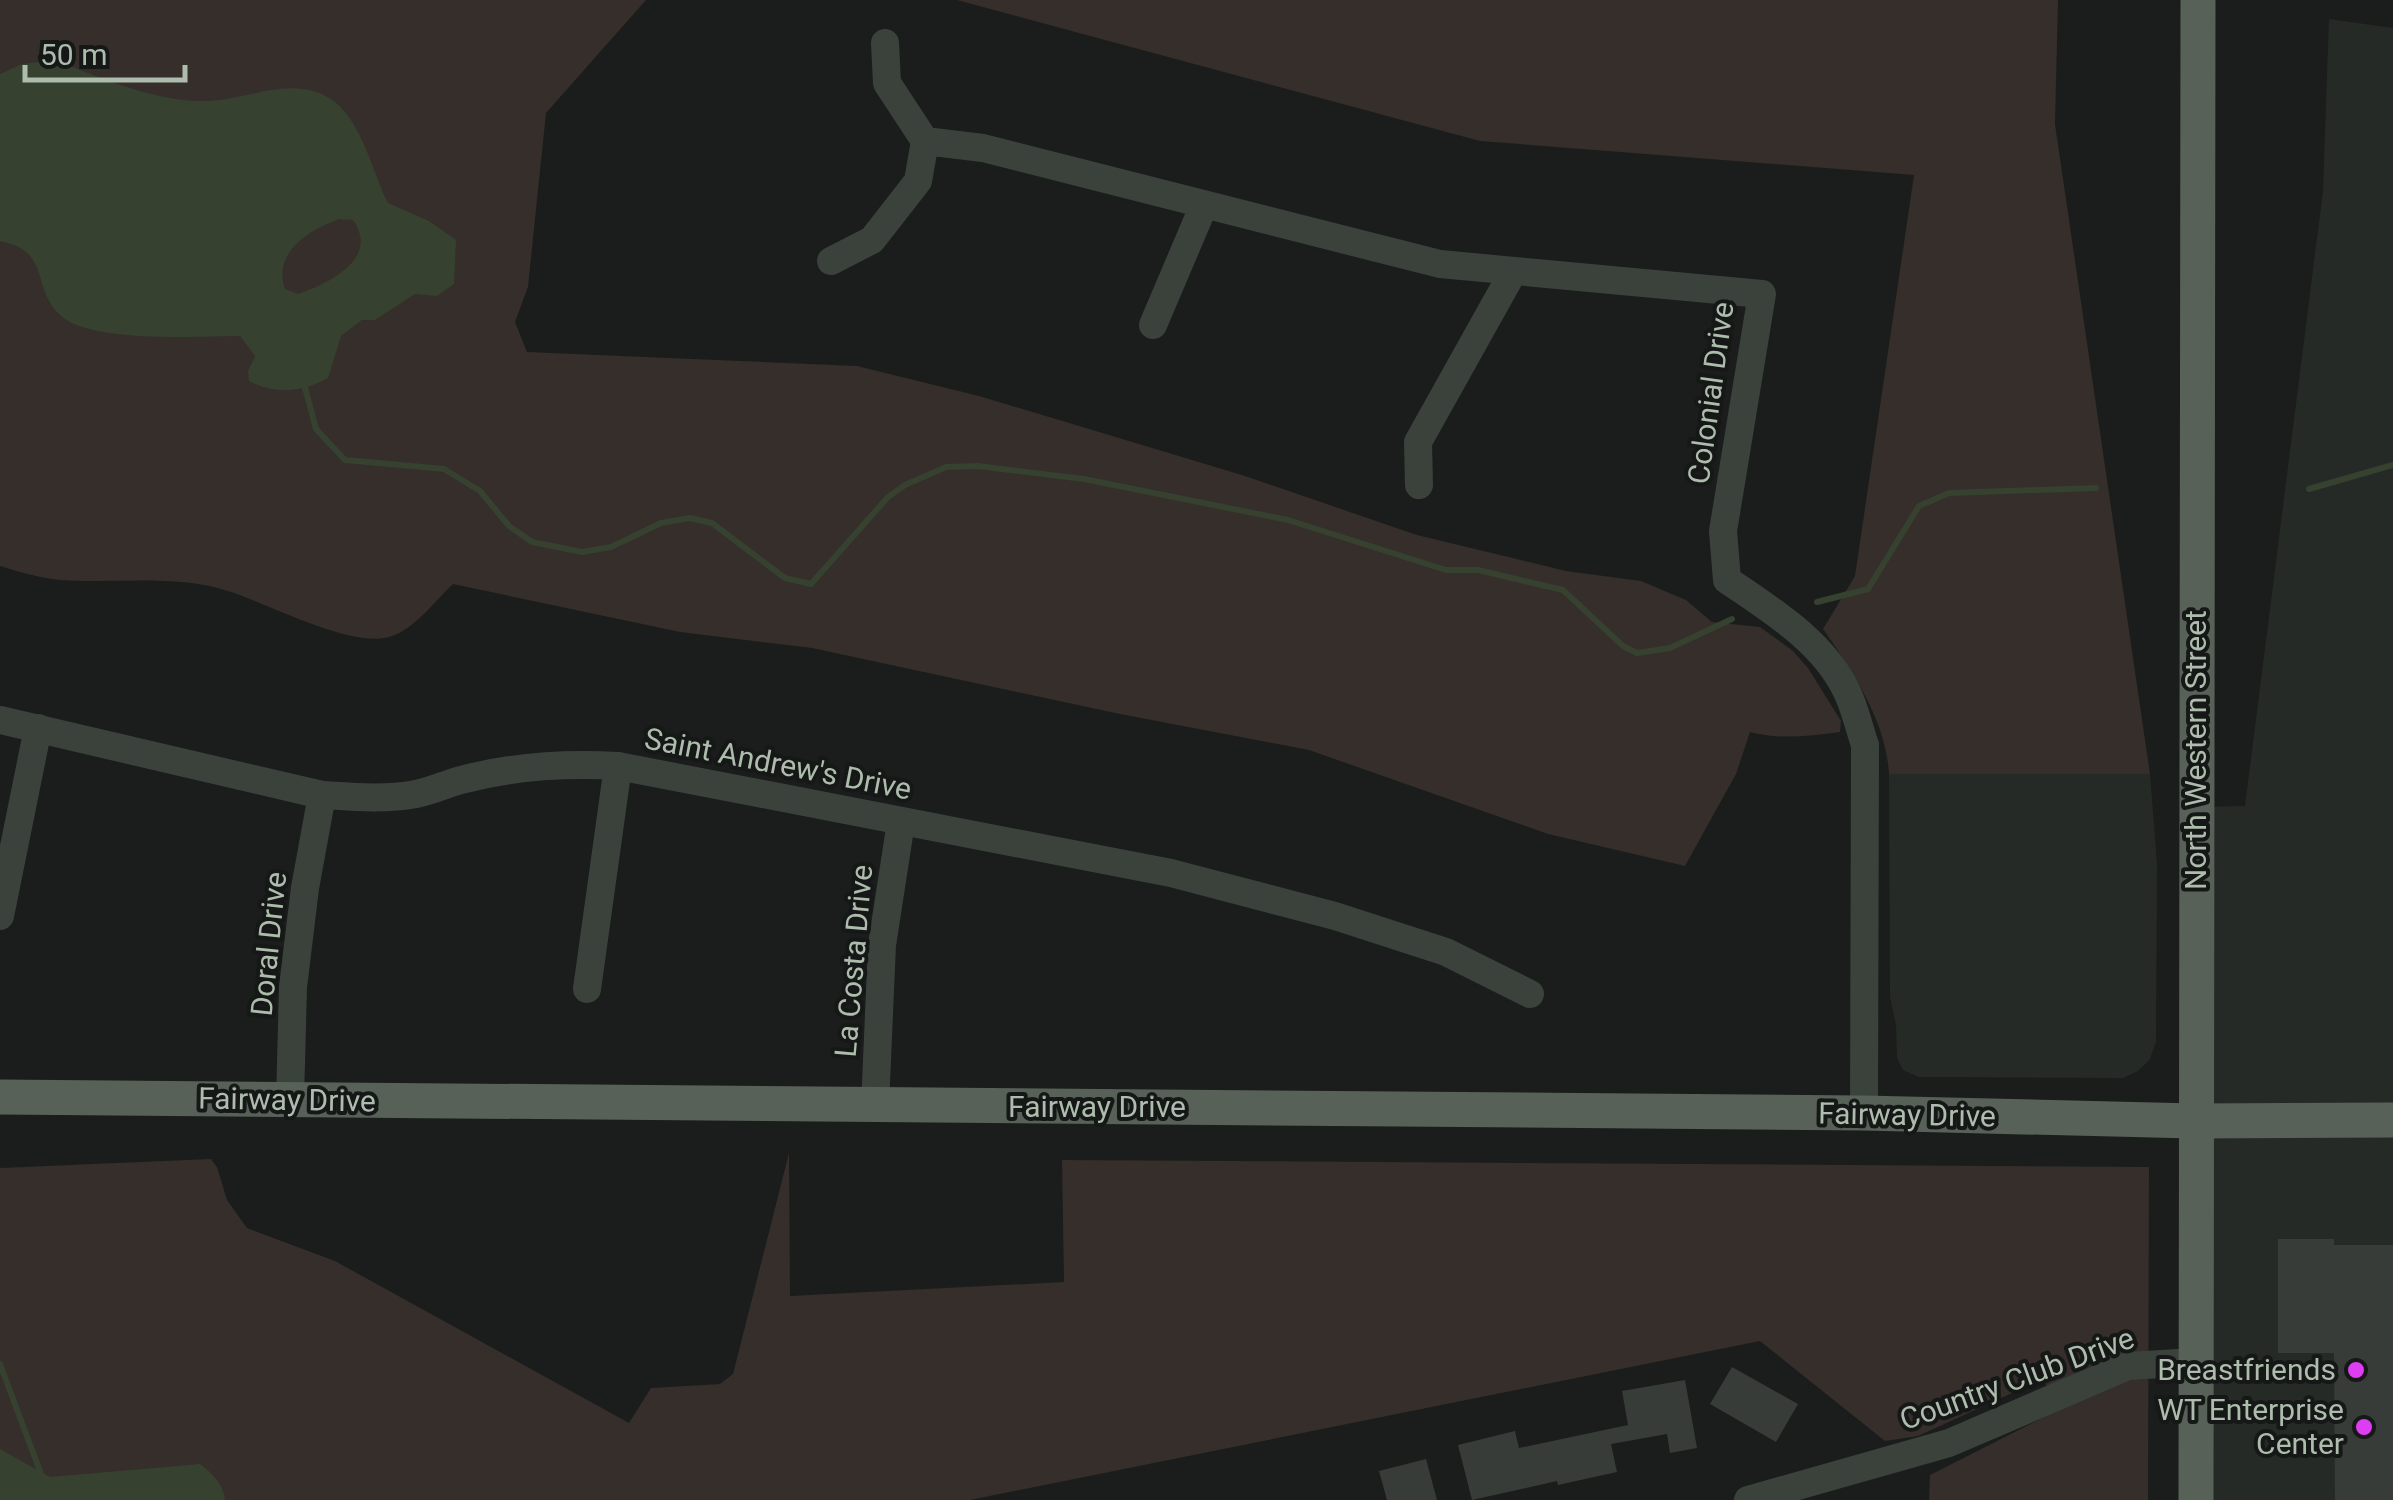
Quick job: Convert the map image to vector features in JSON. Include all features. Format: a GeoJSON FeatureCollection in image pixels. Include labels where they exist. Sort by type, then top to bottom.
{"type":"FeatureCollection","features":[{"type":"Feature","properties":{"kind":"main road","name":"North Western Street"},"geometry":{"type":"LineString","coordinates":[[2196,1500],[2198,0]]}},
{"type":"Feature","properties":{"kind":"main road","name":"Fairway Drive"},"geometry":{"type":"LineString","coordinates":[[0,1098],[2393,1120]]}},
{"type":"Feature","properties":{"kind":"street"},"geometry":{"type":"LineString","coordinates":[[831,261],[872,240],[918,181],[925,141],[887,83],[885,43]]}},
{"type":"Feature","properties":{"kind":"street","name":"Colonial Drive"},"geometry":{"type":"LineString","coordinates":[[925,141],[983,148],[1440,264],[1762,294],[1723,531],[1727,580],[1783,618],[1821,654],[1847,690],[1865,745],[1864,1114]]}},
{"type":"Feature","properties":{"kind":"street"},"geometry":{"type":"LineString","coordinates":[[1153,325],[1204,206]]}},
{"type":"Feature","properties":{"kind":"street"},"geometry":{"type":"LineString","coordinates":[[1419,485],[1418,442],[1514,272]]}},
{"type":"Feature","properties":{"kind":"street","name":"Saint Andrew's Drive"},"geometry":{"type":"LineString","coordinates":[[0,720],[322,795],[400,796],[514,769],[568,764],[618,766],[1172,873],[1335,916],[1446,952],[1530,994]]}},
{"type":"Feature","properties":{"kind":"street"},"geometry":{"type":"LineString","coordinates":[[0,916],[38,728]]}},
{"type":"Feature","properties":{"kind":"street"},"geometry":{"type":"LineString","coordinates":[[586,989],[618,766]]}},
{"type":"Feature","properties":{"kind":"street","name":"Doral Drive"},"geometry":{"type":"LineString","coordinates":[[290,1100],[293,987],[322,795]]}},
{"type":"Feature","properties":{"kind":"street","name":"La Costa Drive"},"geometry":{"type":"LineString","coordinates":[[875,1106],[882,945],[901,822]]}},
{"type":"Feature","properties":{"kind":"street","name":"Country Club Drive"},"geometry":{"type":"LineString","coordinates":[[1755,1499],[1950,1443],[2128,1366],[2195,1362]]}},
{"type":"Feature","properties":{"kind":"shaded area"},"geometry":{"type":"Polygon","coordinates":[[[0,0],[646,0],[546,113],[528,287],[515,322],[527,352],[857,366],[979,396],[1242,475],[1417,535],[1566,571],[1641,581],[1686,600],[1712,622],[1760,627],[1793,651],[1841,721],[1840,732],[1783,737],[1750,732],[1736,774],[1685,866],[1548,834],[1309,750],[812,648],[680,632],[453,584],[407,629],[373,639],[332,631],[208,586],[166,581],[60,580],[0,566],[0,0]]]}},
{"type":"Feature","properties":{"kind":"shaded area"},"geometry":{"type":"Polygon","coordinates":[[[957,0],[2058,0],[2055,124],[2150,774],[1889,774],[1875,716],[1823,629],[1855,576],[1914,175],[1480,141],[957,0]]]}},
{"type":"Feature","properties":{"kind":"shaded area"},"geometry":{"type":"Polygon","coordinates":[[[2329,19],[2393,28],[2393,1500],[2196,1500],[2196,807],[2245,806],[2323,191],[2329,19]]]}},
{"type":"Feature","properties":{"kind":"shaded area"},"geometry":{"type":"Polygon","coordinates":[[[54,60],[130,88],[189,101],[289,88],[320,94],[335,102],[353,123],[388,203],[429,221],[456,240],[454,284],[437,296],[415,294],[375,320],[362,320],[341,336],[328,378],[289,390],[249,381],[248,371],[255,356],[240,336],[145,336],[73,324],[51,303],[27,253],[0,241],[0,74],[22,64],[54,60]],[[339,219],[296,244],[284,264],[285,289],[298,294],[348,267],[360,246],[360,234],[353,220],[339,219]]]}},
{"type":"Feature","properties":{"kind":"shaded area"},"geometry":{"type":"Polygon","coordinates":[[[1889,774],[2150,774],[2157,864],[2156,1041],[2150,1059],[2138,1071],[2123,1078],[1919,1077],[1903,1070],[1897,1058],[1890,997],[1889,774]]]}},
{"type":"Feature","properties":{"kind":"shaded area"},"geometry":{"type":"Polygon","coordinates":[[[789,1153],[790,1296],[1064,1282],[1062,1160],[2149,1167],[2148,1500],[1929,1500],[1930,1475],[2050,1414],[2056,1406],[2043,1379],[1918,1436],[1885,1441],[1760,1341],[970,1500],[0,1500],[0,1168],[211,1159],[227,1200],[247,1228],[335,1261],[629,1423],[651,1388],[720,1384],[733,1374],[789,1153]]]}},
{"type":"Feature","properties":{"kind":"shaded area"},"geometry":{"type":"Polygon","coordinates":[[[0,1449],[50,1477],[200,1464],[217,1480],[225,1500],[0,1500],[0,1449]]]}},
{"type":"Feature","properties":{"kind":"building","name":"WT Enterprise Center"},"geometry":{"type":"Polygon","coordinates":[[[2278,1239],[2334,1239],[2334,1245],[2393,1245],[2393,1500],[2335,1500],[2334,1353],[2278,1353],[2278,1239]]]}},
{"type":"Feature","properties":{"kind":"building"},"geometry":{"type":"Polygon","coordinates":[[[1732,1367],[1798,1404],[1776,1442],[1710,1404],[1732,1367]]]}},
{"type":"Feature","properties":{"kind":"building"},"geometry":{"type":"Polygon","coordinates":[[[1685,1380],[1697,1448],[1670,1453],[1667,1434],[1611,1444],[1617,1472],[1472,1500],[1458,1445],[1515,1431],[1519,1448],[1628,1425],[1622,1391],[1685,1380]]]}},
{"type":"Feature","properties":{"kind":"building"},"geometry":{"type":"Polygon","coordinates":[[[1426,1459],[1437,1500],[1387,1500],[1379,1471],[1426,1459]]]}},
{"type":"Feature","properties":{"kind":"waterway"},"geometry":{"type":"LineString","coordinates":[[304,384],[316,429],[345,460],[444,469],[480,491],[509,526],[532,542],[582,552],[611,547],[661,523],[690,518],[712,523],[785,578],[811,584],[888,497],[946,467],[978,466],[1084,479],[1288,520],[1446,570],[1478,570],[1563,590],[1623,646],[1637,653],[1670,648],[1732,619]]}},
{"type":"Feature","properties":{"kind":"waterway"},"geometry":{"type":"LineString","coordinates":[[2309,489],[2393,465]]}},
{"type":"Feature","properties":{"kind":"waterway"},"geometry":{"type":"LineString","coordinates":[[1817,602],[1868,589],[1919,506],[1949,493],[2096,488]]}},
{"type":"Feature","properties":{"kind":"waterway"},"geometry":{"type":"LineString","coordinates":[[0,1364],[41,1474]]}},
{"type":"Feature","properties":{"kind":"place","name":"Breastfriends"},"geometry":{"type":"Point","coordinates":[2356,1370]}},
{"type":"Feature","properties":{"kind":"place","name":"WT Enterprise Center"},"geometry":{"type":"Point","coordinates":[2364,1427]}}]}
